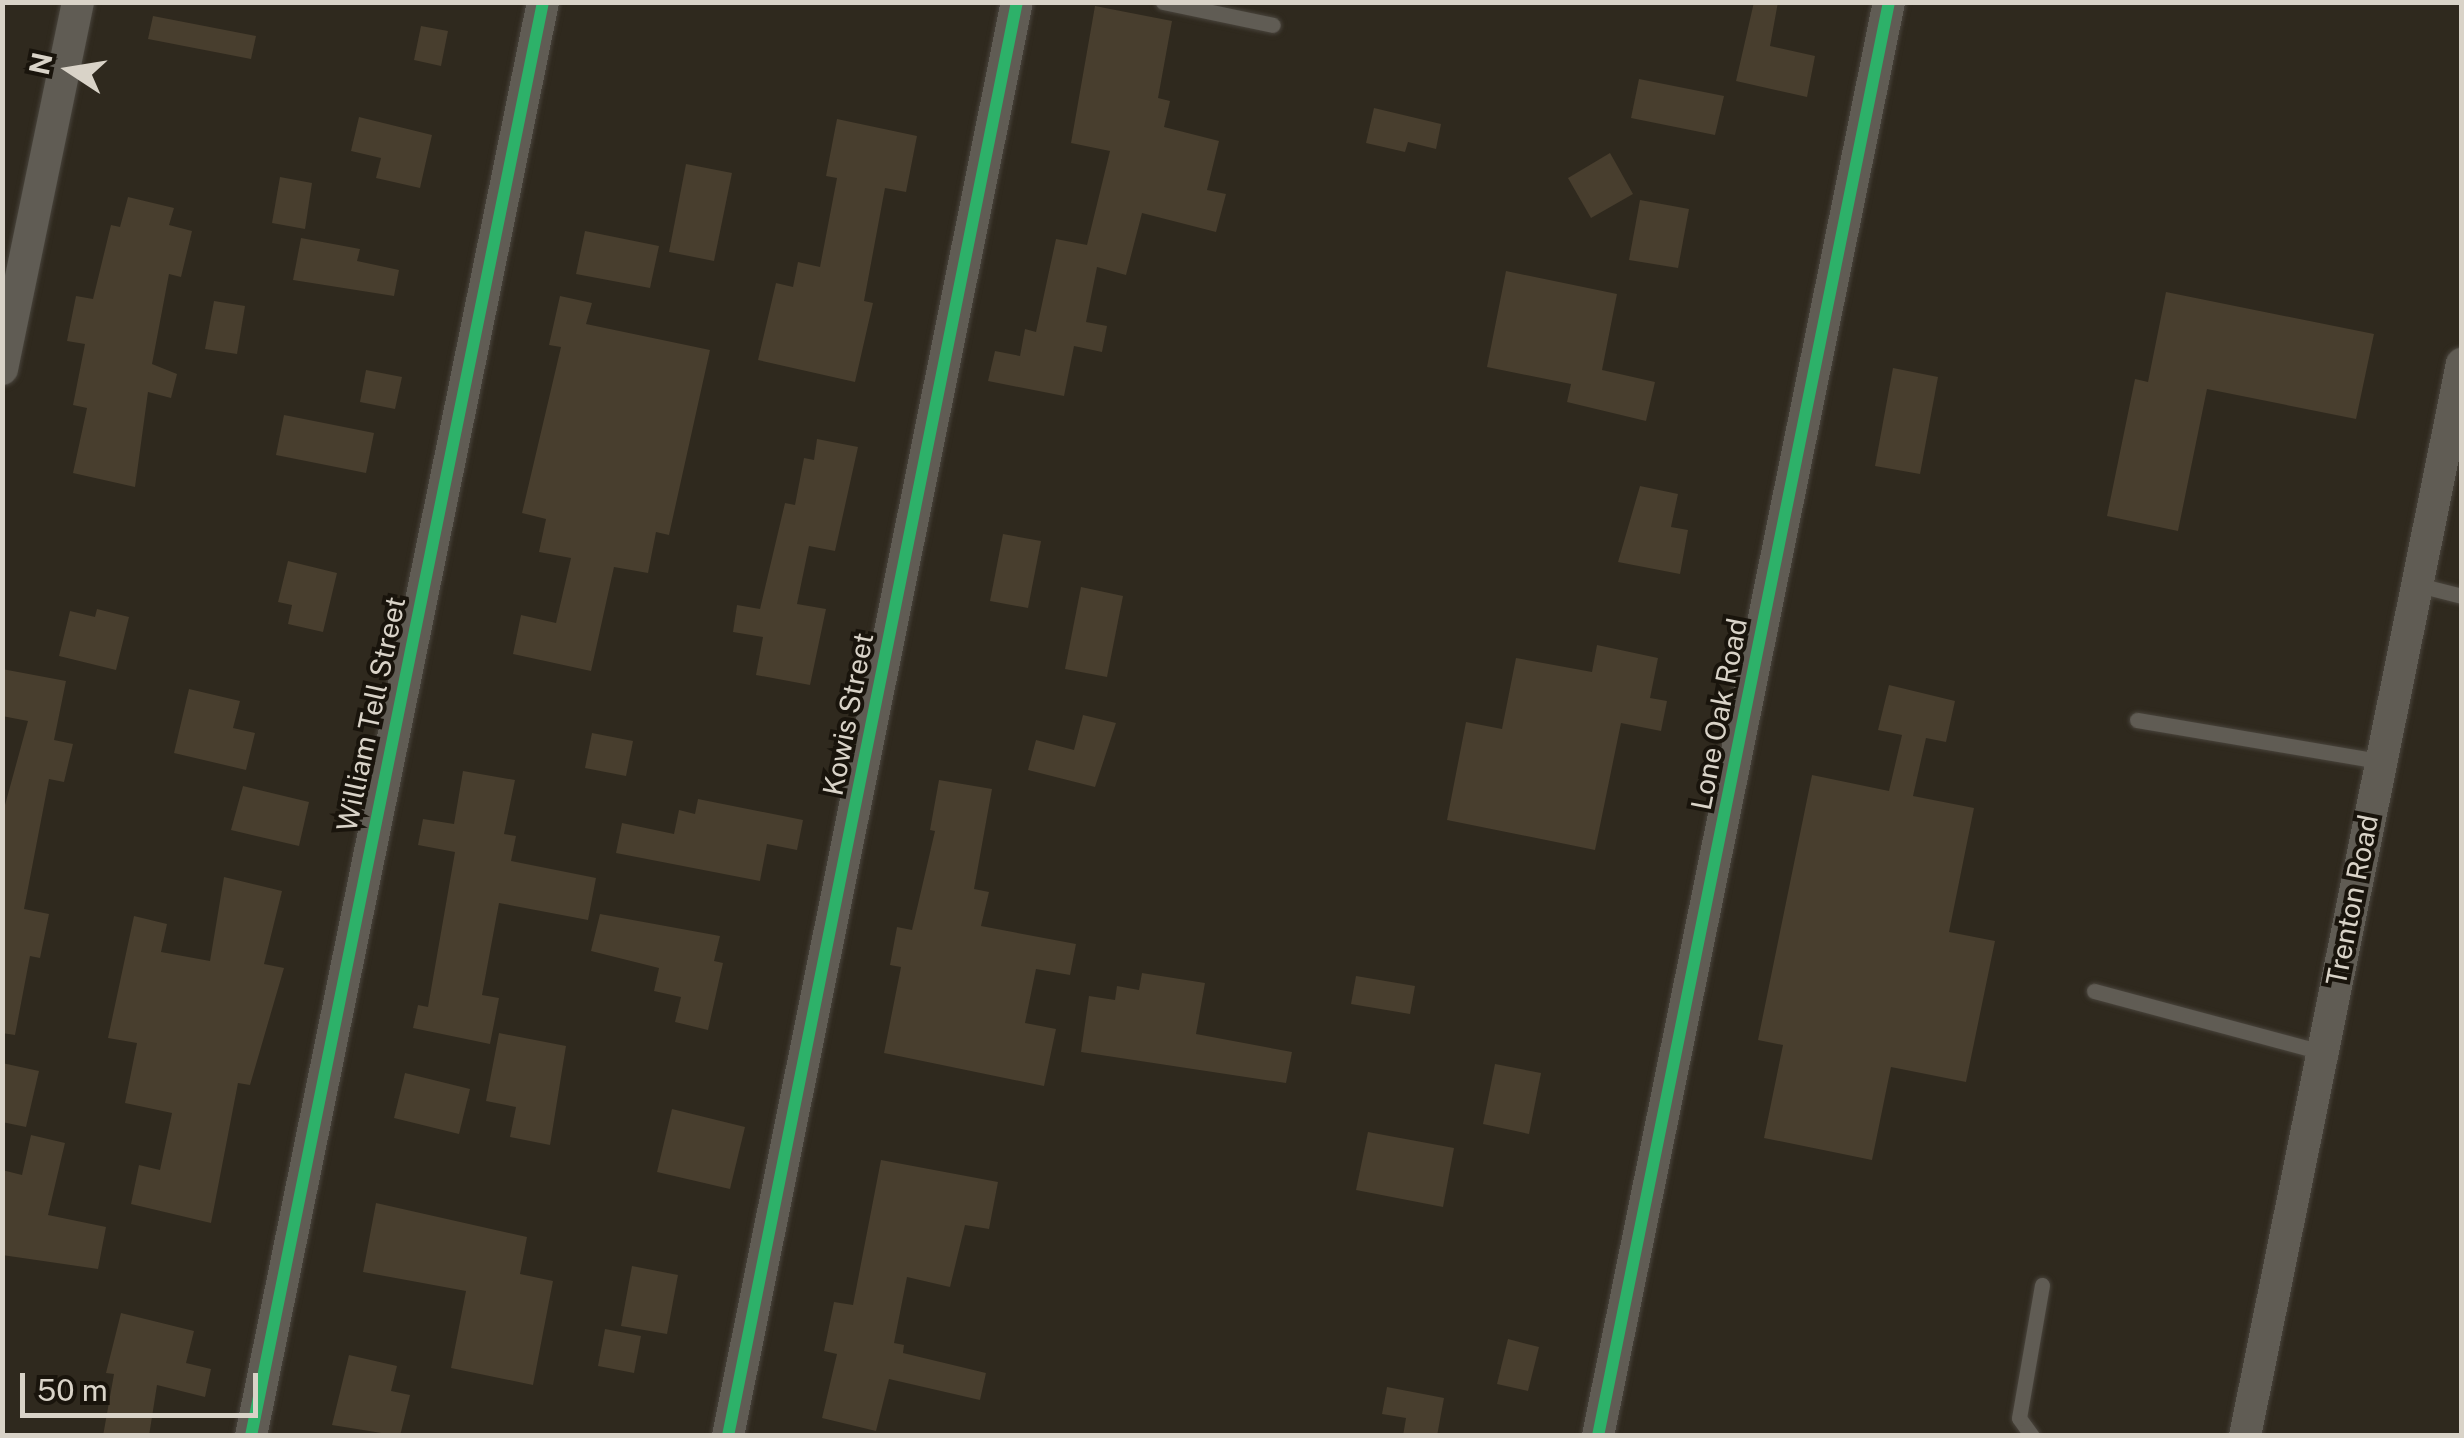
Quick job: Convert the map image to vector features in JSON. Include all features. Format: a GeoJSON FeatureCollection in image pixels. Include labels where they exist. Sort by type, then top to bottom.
{"type":"FeatureCollection","features":[{"type":"Feature","properties":{"kind":"street"},"geometry":{"type":"LineString","coordinates":[[2,369],[78,2]]}},
{"type":"Feature","properties":{"kind":"street","name":"William Tell Street"},"geometry":{"type":"LineString","coordinates":[[252,1436],[543,2]]}},
{"type":"Feature","properties":{"kind":"street","name":"Kowis Street"},"geometry":{"type":"LineString","coordinates":[[728,1436],[1017,2]]}},
{"type":"Feature","properties":{"kind":"street","name":"Lone Oak Road"},"geometry":{"type":"LineString","coordinates":[[1598,1436],[1889,2]]}},
{"type":"Feature","properties":{"kind":"street","name":"Trenton Road"},"geometry":{"type":"LineString","coordinates":[[2245,1436],[2415,584],[2453,434],[2462,364]]}},
{"type":"Feature","properties":{"kind":"lane"},"geometry":{"type":"LineString","coordinates":[[1163,2],[1273,25]]}},
{"type":"Feature","properties":{"kind":"lane"},"geometry":{"type":"LineString","coordinates":[[2415,584],[2462,596]]}},
{"type":"Feature","properties":{"kind":"lane"},"geometry":{"type":"LineString","coordinates":[[2137,720],[2380,762]]}},
{"type":"Feature","properties":{"kind":"lane"},"geometry":{"type":"LineString","coordinates":[[2094,992],[2322,1052]]}},
{"type":"Feature","properties":{"kind":"lane"},"geometry":{"type":"LineString","coordinates":[[2032,1436],[2020,1418],[2042,1285]]}},
{"type":"Feature","properties":{"kind":"building"},"geometry":{"type":"Polygon","coordinates":[[[1754,2],[1778,2],[1770,46],[1815,56],[1807,97],[1736,81],[1754,2]]]}},
{"type":"Feature","properties":{"kind":"building"},"geometry":{"type":"Polygon","coordinates":[[[1095,6],[1172,21],[1158,98],[1170,101],[1164,127],[1219,141],[1207,190],[1226,194],[1216,232],[1142,213],[1126,275],[1097,267],[1086,322],[1107,326],[1102,352],[1074,346],[1064,396],[988,381],[995,351],[1020,356],[1025,329],[1036,332],[1056,239],[1087,245],[1110,151],[1071,143],[1095,6]]]}},
{"type":"Feature","properties":{"kind":"building"},"geometry":{"type":"Polygon","coordinates":[[[153,16],[256,36],[251,59],[148,39],[153,16]]]}},
{"type":"Feature","properties":{"kind":"building"},"geometry":{"type":"Polygon","coordinates":[[[421,26],[448,31],[441,66],[414,60],[421,26]]]}},
{"type":"Feature","properties":{"kind":"building"},"geometry":{"type":"Polygon","coordinates":[[[1639,79],[1724,96],[1715,135],[1631,118],[1639,79]]]}},
{"type":"Feature","properties":{"kind":"building"},"geometry":{"type":"Polygon","coordinates":[[[1374,108],[1441,124],[1436,149],[1408,142],[1405,152],[1366,143],[1374,108]]]}},
{"type":"Feature","properties":{"kind":"building"},"geometry":{"type":"Polygon","coordinates":[[[359,117],[432,135],[420,188],[376,178],[381,158],[351,151],[359,117]]]}},
{"type":"Feature","properties":{"kind":"building"},"geometry":{"type":"Polygon","coordinates":[[[837,119],[917,136],[906,192],[885,188],[864,301],[873,303],[855,382],[758,360],[776,283],[793,287],[798,262],[820,267],[837,178],[826,176],[837,119]]]}},
{"type":"Feature","properties":{"kind":"building"},"geometry":{"type":"Polygon","coordinates":[[[1610,153],[1633,194],[1591,218],[1568,178],[1610,153]]]}},
{"type":"Feature","properties":{"kind":"building"},"geometry":{"type":"Polygon","coordinates":[[[686,164],[732,173],[714,261],[669,252],[686,164]]]}},
{"type":"Feature","properties":{"kind":"building"},"geometry":{"type":"Polygon","coordinates":[[[280,177],[312,183],[305,229],[272,223],[280,177]]]}},
{"type":"Feature","properties":{"kind":"building"},"geometry":{"type":"Polygon","coordinates":[[[128,197],[174,208],[169,225],[192,231],[181,277],[169,274],[152,364],[177,374],[171,398],[148,392],[135,487],[73,473],[87,408],[73,405],[85,344],[67,341],[76,296],[93,299],[111,225],[120,227],[128,197]]]}},
{"type":"Feature","properties":{"kind":"building"},"geometry":{"type":"Polygon","coordinates":[[[1640,200],[1689,209],[1678,268],[1629,260],[1640,200]]]}},
{"type":"Feature","properties":{"kind":"building"},"geometry":{"type":"Polygon","coordinates":[[[585,231],[659,246],[650,288],[576,274],[585,231]]]}},
{"type":"Feature","properties":{"kind":"building"},"geometry":{"type":"Polygon","coordinates":[[[301,238],[360,249],[357,261],[399,270],[394,296],[293,280],[301,238]]]}},
{"type":"Feature","properties":{"kind":"building"},"geometry":{"type":"Polygon","coordinates":[[[1506,271],[1617,294],[1602,370],[1655,382],[1646,421],[1567,402],[1571,384],[1487,367],[1506,271]]]}},
{"type":"Feature","properties":{"kind":"building"},"geometry":{"type":"Polygon","coordinates":[[[2166,292],[2374,334],[2356,419],[2207,389],[2178,531],[2107,516],[2135,379],[2148,382],[2166,292]]]}},
{"type":"Feature","properties":{"kind":"building"},"geometry":{"type":"Polygon","coordinates":[[[560,296],[592,303],[586,324],[710,350],[669,535],[656,532],[648,573],[614,567],[591,671],[513,654],[521,615],[556,623],[571,558],[539,552],[546,519],[522,513],[561,347],[549,345],[560,296]]]}},
{"type":"Feature","properties":{"kind":"building"},"geometry":{"type":"Polygon","coordinates":[[[214,301],[245,306],[237,354],[205,349],[214,301]]]}},
{"type":"Feature","properties":{"kind":"building"},"geometry":{"type":"Polygon","coordinates":[[[1893,368],[1938,377],[1920,474],[1875,466],[1893,368]]]}},
{"type":"Feature","properties":{"kind":"building"},"geometry":{"type":"Polygon","coordinates":[[[366,370],[402,377],[395,409],[360,402],[366,370]]]}},
{"type":"Feature","properties":{"kind":"building"},"geometry":{"type":"Polygon","coordinates":[[[284,415],[374,433],[366,473],[276,455],[284,415]]]}},
{"type":"Feature","properties":{"kind":"building"},"geometry":{"type":"Polygon","coordinates":[[[817,439],[858,447],[835,551],[809,546],[797,604],[826,609],[810,685],[756,675],[763,637],[733,632],[737,605],[760,609],[785,503],[795,505],[804,458],[814,460],[817,439]]]}},
{"type":"Feature","properties":{"kind":"building"},"geometry":{"type":"Polygon","coordinates":[[[1640,486],[1678,494],[1671,527],[1688,530],[1680,574],[1618,562],[1640,486]]]}},
{"type":"Feature","properties":{"kind":"building"},"geometry":{"type":"Polygon","coordinates":[[[1003,534],[1041,541],[1028,608],[990,601],[1003,534]]]}},
{"type":"Feature","properties":{"kind":"building"},"geometry":{"type":"Polygon","coordinates":[[[288,561],[337,573],[323,632],[288,624],[292,605],[278,602],[288,561]]]}},
{"type":"Feature","properties":{"kind":"building"},"geometry":{"type":"Polygon","coordinates":[[[1081,587],[1123,596],[1107,677],[1065,669],[1081,587]]]}},
{"type":"Feature","properties":{"kind":"building"},"geometry":{"type":"Polygon","coordinates":[[[97,609],[129,617],[116,670],[59,656],[70,611],[95,617],[97,609]]]}},
{"type":"Feature","properties":{"kind":"building"},"geometry":{"type":"Polygon","coordinates":[[[1597,645],[1658,658],[1650,698],[1667,701],[1661,731],[1621,723],[1595,850],[1447,820],[1466,722],[1502,729],[1516,658],[1592,672],[1597,645]]]}},
{"type":"Feature","properties":{"kind":"building"},"geometry":{"type":"Polygon","coordinates":[[[2,669],[66,681],[54,740],[73,744],[64,782],[49,779],[24,909],[49,914],[40,958],[30,956],[15,1035],[2,1033],[2,816],[28,721],[2,716],[2,669]]]}},
{"type":"Feature","properties":{"kind":"building"},"geometry":{"type":"Polygon","coordinates":[[[1889,685],[1955,701],[1946,742],[1926,738],[1913,796],[1974,808],[1949,932],[1995,941],[1966,1082],[1891,1067],[1872,1160],[1764,1138],[1783,1045],[1758,1040],[1812,775],[1889,791],[1902,735],[1878,730],[1889,685]]]}},
{"type":"Feature","properties":{"kind":"building"},"geometry":{"type":"Polygon","coordinates":[[[189,689],[240,701],[233,728],[255,733],[246,770],[174,753],[189,689]]]}},
{"type":"Feature","properties":{"kind":"building"},"geometry":{"type":"Polygon","coordinates":[[[1083,715],[1116,723],[1095,787],[1028,770],[1036,740],[1074,750],[1083,715]]]}},
{"type":"Feature","properties":{"kind":"building"},"geometry":{"type":"Polygon","coordinates":[[[592,733],[633,741],[626,776],[585,768],[592,733]]]}},
{"type":"Feature","properties":{"kind":"building"},"geometry":{"type":"Polygon","coordinates":[[[463,771],[515,780],[504,834],[516,836],[511,861],[596,878],[588,920],[499,903],[482,995],[499,998],[490,1044],[413,1028],[418,1005],[428,1007],[455,852],[418,845],[423,819],[454,824],[463,771]]]}},
{"type":"Feature","properties":{"kind":"building"},"geometry":{"type":"Polygon","coordinates":[[[939,780],[992,789],[974,889],[989,892],[981,926],[1076,944],[1070,975],[1036,969],[1025,1023],[1056,1029],[1044,1086],[884,1053],[901,967],[890,965],[897,927],[912,930],[935,831],[930,830],[939,780]]]}},
{"type":"Feature","properties":{"kind":"building"},"geometry":{"type":"Polygon","coordinates":[[[243,786],[309,802],[299,846],[231,830],[243,786]]]}},
{"type":"Feature","properties":{"kind":"building"},"geometry":{"type":"Polygon","coordinates":[[[698,799],[803,820],[797,850],[767,844],[760,881],[616,853],[622,823],[674,834],[679,810],[695,814],[698,799]]]}},
{"type":"Feature","properties":{"kind":"building"},"geometry":{"type":"Polygon","coordinates":[[[224,877],[282,891],[264,964],[284,968],[250,1085],[238,1083],[211,1223],[131,1204],[139,1165],[160,1170],[172,1113],[125,1103],[137,1043],[108,1038],[134,916],[167,924],[161,952],[210,961],[224,877]]]}},
{"type":"Feature","properties":{"kind":"building"},"geometry":{"type":"Polygon","coordinates":[[[600,914],[720,936],[714,961],[723,963],[708,1030],[675,1022],[681,997],[654,991],[659,968],[591,951],[600,914]]]}},
{"type":"Feature","properties":{"kind":"building"},"geometry":{"type":"Polygon","coordinates":[[[1142,973],[1205,983],[1196,1034],[1292,1052],[1286,1083],[1081,1052],[1089,996],[1115,1000],[1117,986],[1139,990],[1142,973]]]}},
{"type":"Feature","properties":{"kind":"building"},"geometry":{"type":"Polygon","coordinates":[[[1356,976],[1415,986],[1410,1014],[1351,1004],[1356,976]]]}},
{"type":"Feature","properties":{"kind":"building"},"geometry":{"type":"Polygon","coordinates":[[[499,1033],[566,1046],[550,1145],[510,1137],[516,1107],[486,1101],[499,1033]]]}},
{"type":"Feature","properties":{"kind":"building"},"geometry":{"type":"Polygon","coordinates":[[[2,1063],[39,1071],[26,1127],[2,1122],[2,1063]]]}},
{"type":"Feature","properties":{"kind":"building"},"geometry":{"type":"Polygon","coordinates":[[[1495,1064],[1541,1073],[1529,1134],[1483,1124],[1495,1064]]]}},
{"type":"Feature","properties":{"kind":"building"},"geometry":{"type":"Polygon","coordinates":[[[405,1073],[470,1089],[459,1134],[394,1118],[405,1073]]]}},
{"type":"Feature","properties":{"kind":"building"},"geometry":{"type":"Polygon","coordinates":[[[672,1109],[745,1127],[730,1189],[657,1172],[672,1109]]]}},
{"type":"Feature","properties":{"kind":"building"},"geometry":{"type":"Polygon","coordinates":[[[1368,1132],[1454,1148],[1443,1207],[1356,1190],[1368,1132]]]}},
{"type":"Feature","properties":{"kind":"building"},"geometry":{"type":"Polygon","coordinates":[[[31,1135],[65,1143],[48,1215],[106,1227],[98,1269],[2,1255],[2,1170],[22,1175],[31,1135]]]}},
{"type":"Feature","properties":{"kind":"building"},"geometry":{"type":"Polygon","coordinates":[[[881,1160],[998,1182],[989,1229],[965,1225],[950,1287],[907,1277],[894,1343],[904,1345],[903,1353],[986,1373],[980,1400],[889,1379],[876,1431],[822,1418],[837,1354],[824,1351],[834,1302],[853,1305],[881,1160]]]}},
{"type":"Feature","properties":{"kind":"building"},"geometry":{"type":"Polygon","coordinates":[[[376,1203],[527,1237],[520,1274],[553,1281],[533,1385],[451,1368],[466,1291],[363,1272],[376,1203]]]}},
{"type":"Feature","properties":{"kind":"building"},"geometry":{"type":"Polygon","coordinates":[[[632,1266],[678,1275],[667,1334],[621,1326],[632,1266]]]}},
{"type":"Feature","properties":{"kind":"building"},"geometry":{"type":"Polygon","coordinates":[[[121,1313],[194,1331],[186,1363],[211,1369],[205,1397],[157,1385],[149,1436],[103,1436],[114,1374],[106,1373],[121,1313]]]}},
{"type":"Feature","properties":{"kind":"building"},"geometry":{"type":"Polygon","coordinates":[[[605,1329],[641,1336],[634,1373],[598,1366],[605,1329]]]}},
{"type":"Feature","properties":{"kind":"building"},"geometry":{"type":"Polygon","coordinates":[[[1508,1339],[1539,1347],[1528,1391],[1497,1384],[1508,1339]]]}},
{"type":"Feature","properties":{"kind":"building"},"geometry":{"type":"Polygon","coordinates":[[[349,1355],[397,1366],[391,1391],[410,1395],[400,1436],[332,1425],[349,1355]]]}},
{"type":"Feature","properties":{"kind":"building"},"geometry":{"type":"Polygon","coordinates":[[[1387,1387],[1444,1398],[1437,1436],[1403,1436],[1406,1418],[1382,1414],[1387,1387]]]}},
{"type":"Feature","properties":{"kind":"cycle path"},"geometry":{"type":"LineString","coordinates":[[251,1436],[543,2]]}},
{"type":"Feature","properties":{"kind":"cycle path"},"geometry":{"type":"LineString","coordinates":[[728,1436],[1017,2]]}},
{"type":"Feature","properties":{"kind":"cycle path"},"geometry":{"type":"LineString","coordinates":[[1598,1436],[1889,2]]}}]}
